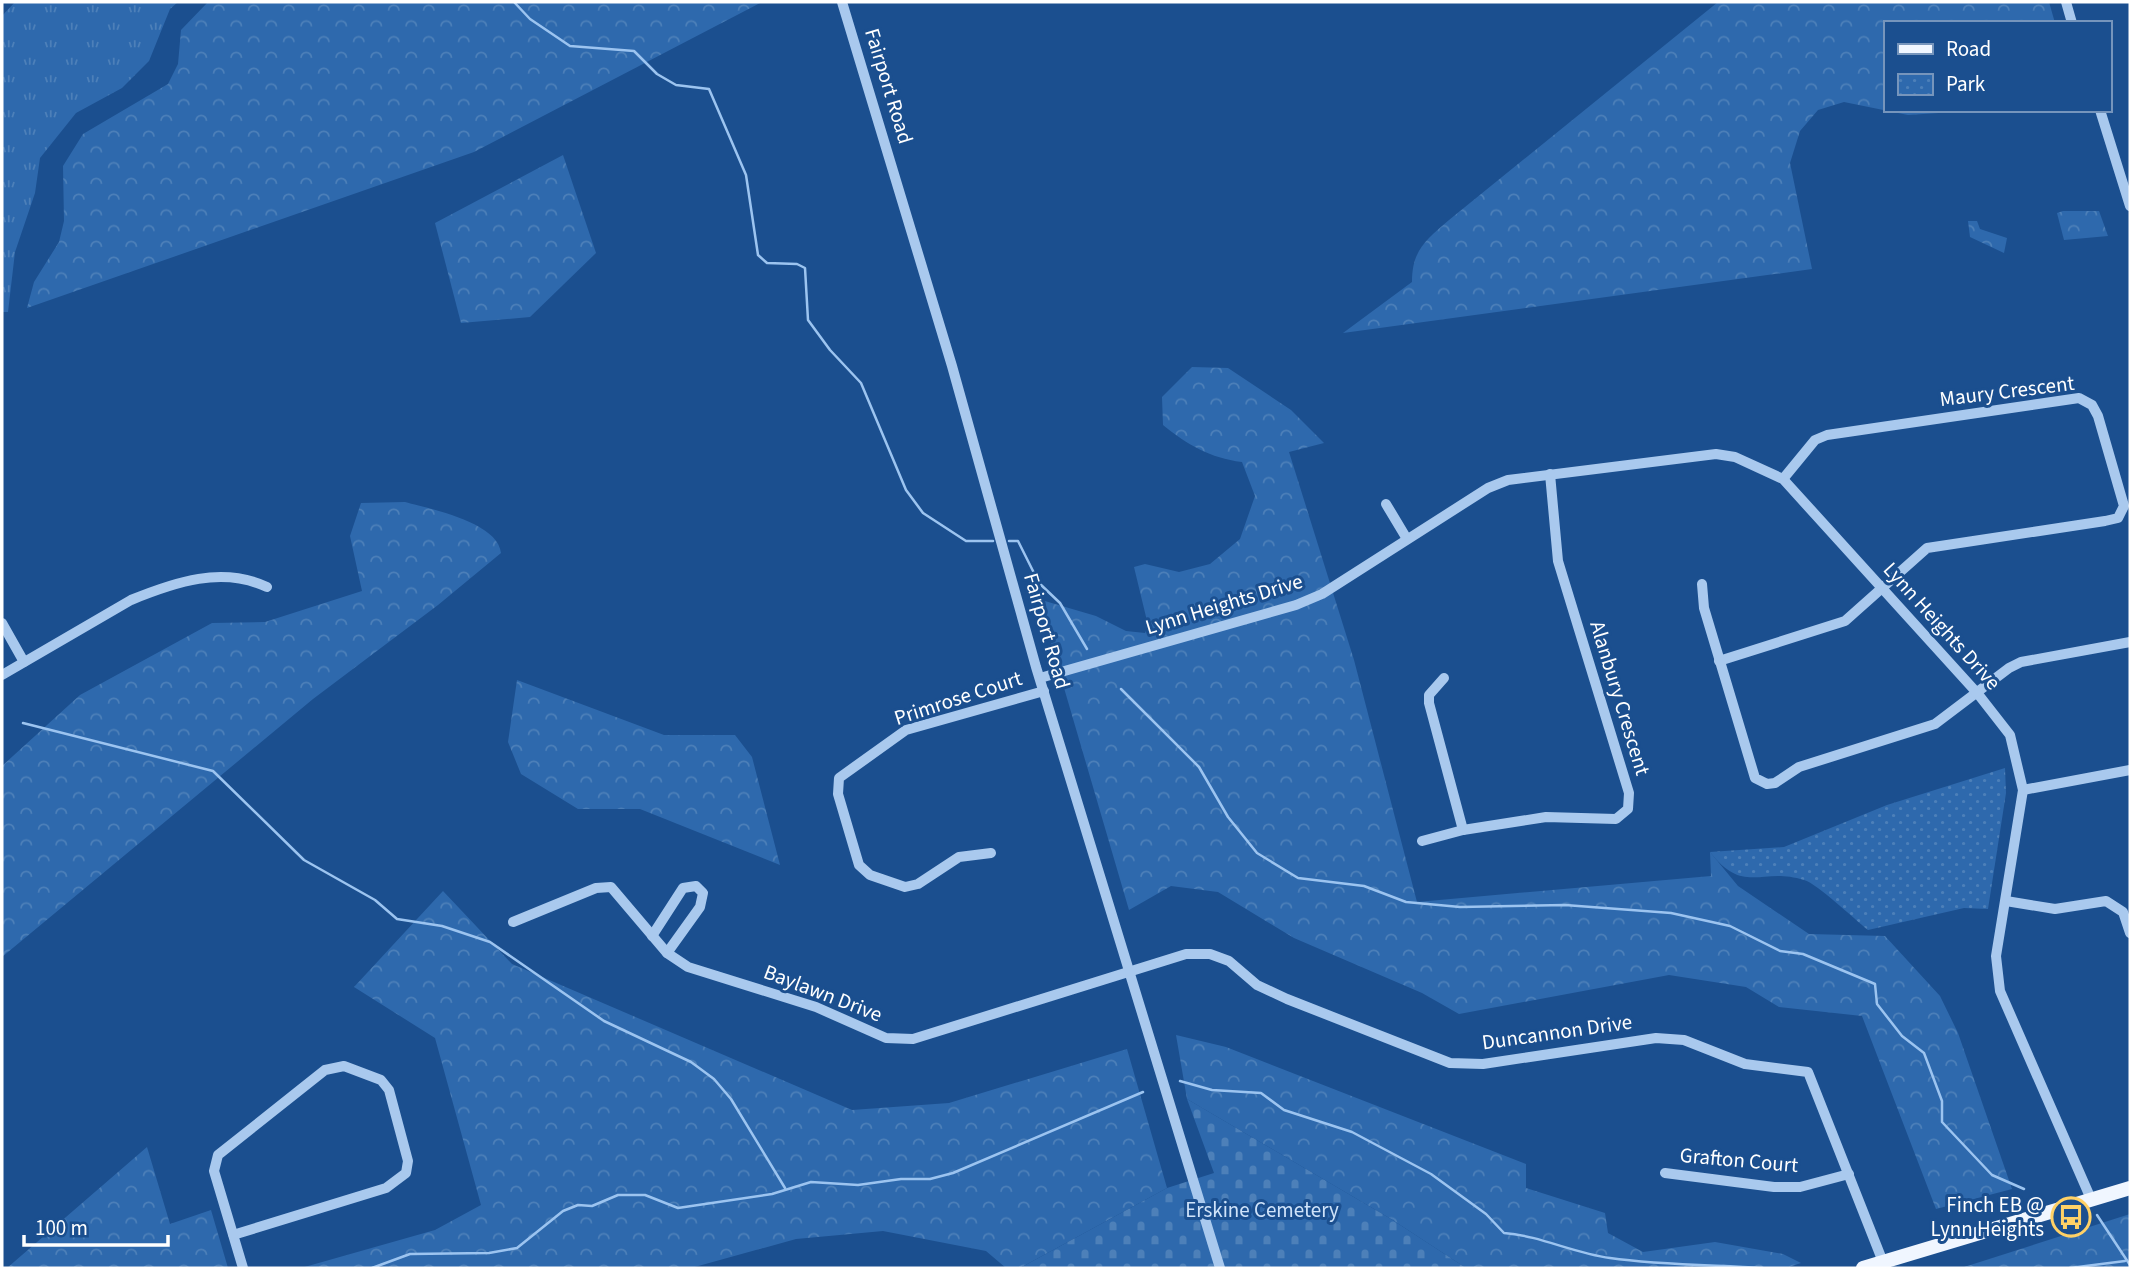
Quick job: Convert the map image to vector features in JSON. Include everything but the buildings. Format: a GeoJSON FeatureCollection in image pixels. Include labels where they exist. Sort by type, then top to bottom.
{"type":"FeatureCollection","features":[{"type":"Feature","properties":{"kind":"main road"},"geometry":{"type":"LineString","coordinates":[[1863,1268],[2130,1188]]}},
{"type":"Feature","properties":{"kind":"street","name":"Fairport Road"},"geometry":{"type":"LineString","coordinates":[[842,2],[952,366],[1040,678],[1220,1268]]}},
{"type":"Feature","properties":{"kind":"street"},"geometry":{"type":"LineString","coordinates":[[2066,2],[2071,21]]}},
{"type":"Feature","properties":{"kind":"street"},"geometry":{"type":"LineString","coordinates":[[2101,112],[2130,206]]}},
{"type":"Feature","properties":{"kind":"street","name":"Maury Crescent"},"geometry":{"type":"LineString","coordinates":[[1783,479],[1815,440],[1827,435],[2079,398],[2092,405],[2124,506],[2118,518],[1927,548],[1883,588]]}},
{"type":"Feature","properties":{"kind":"street","name":"Lynn Heights Drive"},"geometry":{"type":"LineString","coordinates":[[1040,678],[1296,605],[1322,594],[1488,488],[1508,480],[1716,453],[1735,457],[1783,479],[1978,694],[2010,735],[2023,790],[1996,956],[2000,991],[2091,1199]]}},
{"type":"Feature","properties":{"kind":"street","name":"Alanbury Crescent"},"geometry":{"type":"LineString","coordinates":[[1422,841],[1463,830],[1546,817],[1616,819],[1628,808],[1629,793],[1558,561],[1550,474]]}},
{"type":"Feature","properties":{"kind":"street"},"geometry":{"type":"LineString","coordinates":[[1386,504],[1407,539]]}},
{"type":"Feature","properties":{"kind":"street"},"geometry":{"type":"LineString","coordinates":[[2,675],[131,600],[154,591],[205,578],[244,576],[267,587]]}},
{"type":"Feature","properties":{"kind":"street"},"geometry":{"type":"LineString","coordinates":[[1702,584],[1704,608],[1755,778],[1767,784],[1775,783],[1799,767],[1936,724],[2009,668],[2021,662],[2130,642]]}},
{"type":"Feature","properties":{"kind":"street"},"geometry":{"type":"LineString","coordinates":[[1719,661],[1845,621],[1883,588]]}},
{"type":"Feature","properties":{"kind":"street"},"geometry":{"type":"LineString","coordinates":[[2,623],[24,662]]}},
{"type":"Feature","properties":{"kind":"street"},"geometry":{"type":"LineString","coordinates":[[1444,678],[1429,695],[1429,703],[1463,830]]}},
{"type":"Feature","properties":{"kind":"street","name":"Primrose Court"},"geometry":{"type":"LineString","coordinates":[[991,853],[959,857],[918,884],[905,887],[870,875],[859,865],[838,794],[839,778],[906,730],[1044,691]]}},
{"type":"Feature","properties":{"kind":"street"},"geometry":{"type":"LineString","coordinates":[[2023,790],[2130,770]]}},
{"type":"Feature","properties":{"kind":"street"},"geometry":{"type":"LineString","coordinates":[[652,936],[683,888],[696,886],[703,893],[700,907],[667,953]]}},
{"type":"Feature","properties":{"kind":"street","name":"Baylawn Drive"},"geometry":{"type":"LineString","coordinates":[[513,922],[596,888],[611,887],[667,953],[688,967],[816,1007],[886,1038],[913,1039],[1130,972]]}},
{"type":"Feature","properties":{"kind":"street"},"geometry":{"type":"LineString","coordinates":[[2006,901],[2054,909],[2106,901],[2123,912],[2130,933]]}},
{"type":"Feature","properties":{"kind":"street","name":"Duncannon Drive"},"geometry":{"type":"LineString","coordinates":[[1130,972],[1186,954],[1210,954],[1229,961],[1258,985],[1287,999],[1450,1063],[1483,1064],[1656,1038],[1684,1040],[1745,1064],[1794,1068],[1808,1072],[1815,1083],[1883,1262]]}},
{"type":"Feature","properties":{"kind":"street"},"geometry":{"type":"LineString","coordinates":[[233,1235],[386,1188],[399,1181],[406,1173],[408,1161],[389,1090],[381,1080],[344,1066],[325,1070],[218,1155],[214,1171],[233,1235],[243,1268]]}},
{"type":"Feature","properties":{"kind":"street","name":"Grafton Court"},"geometry":{"type":"LineString","coordinates":[[1665,1172],[1774,1187],[1800,1187],[1849,1174]]}},
{"type":"Feature","properties":{"kind":"green space"},"geometry":{"type":"Polygon","coordinates":[[[15,2],[178,2],[170,9],[149,61],[122,88],[76,113],[40,158],[35,193],[15,252],[8,312],[2,312],[2,16],[15,2]]]}},
{"type":"Feature","properties":{"kind":"green space"},"geometry":{"type":"Polygon","coordinates":[[[208,2],[762,2],[474,152],[27,308],[34,282],[59,242],[64,221],[63,166],[83,134],[168,84],[178,64],[181,30],[208,2]]]}},
{"type":"Feature","properties":{"kind":"green space"},"geometry":{"type":"Polygon","coordinates":[[[1718,2],[2049,2],[2054,21],[1884,21],[1884,110],[1844,102],[1818,110],[1800,131],[1790,163],[1812,269],[1343,333],[1412,282],[1415,262],[1422,246],[1441,227],[1718,2]]]}},
{"type":"Feature","properties":{"kind":"green space"},"geometry":{"type":"Polygon","coordinates":[[[1893,112],[1954,112],[1908,115],[1893,112]]]}},
{"type":"Feature","properties":{"kind":"green space"},"geometry":{"type":"Polygon","coordinates":[[[563,155],[596,253],[530,317],[461,323],[435,223],[563,155]]]}},
{"type":"Feature","properties":{"kind":"green space"},"geometry":{"type":"Polygon","coordinates":[[[2099,211],[2108,236],[2064,240],[2057,213],[2099,211]]]}},
{"type":"Feature","properties":{"kind":"green space"},"geometry":{"type":"Polygon","coordinates":[[[1968,221],[1977,221],[1980,229],[2007,238],[2004,253],[1970,237],[1968,221]]]}},
{"type":"Feature","properties":{"kind":"green space"},"geometry":{"type":"Polygon","coordinates":[[[1192,367],[1228,368],[1291,410],[1324,443],[1289,452],[1354,660],[1417,902],[1711,876],[1710,852],[1738,886],[1809,934],[1885,936],[1940,996],[1958,1033],[2012,1189],[1936,1209],[1862,1016],[1779,1007],[1746,987],[1669,975],[1459,1014],[1422,993],[1294,938],[1218,892],[1171,886],[1129,910],[1038,599],[1096,616],[1126,631],[1145,633],[1148,625],[1134,567],[1145,564],[1179,572],[1210,564],[1240,539],[1255,496],[1242,462],[1200,449],[1163,425],[1162,397],[1192,367]]]}},
{"type":"Feature","properties":{"kind":"green space"},"geometry":{"type":"Polygon","coordinates":[[[405,502],[446,513],[476,525],[497,542],[501,553],[438,605],[313,699],[2,957],[2,766],[80,695],[212,623],[265,622],[362,591],[350,536],[361,503],[405,502]]]}},
{"type":"Feature","properties":{"kind":"green space"},"geometry":{"type":"Polygon","coordinates":[[[517,680],[664,735],[735,735],[752,757],[780,865],[640,809],[578,809],[521,774],[508,742],[517,680]]]}},
{"type":"Feature","properties":{"kind":"green space"},"geometry":{"type":"Polygon","coordinates":[[[2005,768],[2006,793],[1988,909],[1964,908],[1868,930],[1827,895],[1804,880],[1776,876],[1743,877],[1722,865],[1710,852],[1784,847],[1887,805],[2005,768]]]}},
{"type":"Feature","properties":{"kind":"green space"},"geometry":{"type":"Polygon","coordinates":[[[443,891],[512,964],[852,1110],[949,1103],[1127,1049],[1167,1188],[1020,1268],[1006,1268],[986,1251],[883,1231],[796,1239],[691,1268],[301,1268],[435,1230],[481,1205],[435,1038],[354,987],[443,891]]]}},
{"type":"Feature","properties":{"kind":"green space"},"geometry":{"type":"Polygon","coordinates":[[[1176,1035],[1226,1047],[1526,1164],[1526,1188],[1605,1213],[1608,1233],[1643,1252],[1715,1242],[1783,1254],[1801,1263],[1786,1268],[1466,1268],[1391,1219],[1187,1099],[1176,1035]]]}},
{"type":"Feature","properties":{"kind":"green space","name":"Erskine Cemetery"},"geometry":{"type":"Polygon","coordinates":[[[1187,1099],[1391,1219],[1466,1268],[1020,1268],[1167,1188],[1214,1173],[1187,1099]]]}},
{"type":"Feature","properties":{"kind":"green space"},"geometry":{"type":"Polygon","coordinates":[[[147,1147],[170,1224],[211,1210],[228,1268],[7,1268],[147,1147]]]}},
{"type":"Feature","properties":{"kind":"green space"},"geometry":{"type":"Polygon","coordinates":[[[2130,1214],[2130,1268],[1961,1268],[2130,1214]]]}},
{"type":"Feature","properties":{"kind":"waterway"},"geometry":{"type":"LineString","coordinates":[[514,2],[530,19],[570,46],[634,51],[657,74],[676,85],[709,89],[746,175],[758,255],[767,263],[797,264],[805,268],[808,320],[830,350],[861,383],[906,490],[923,513],[966,541],[993,541]]}},
{"type":"Feature","properties":{"kind":"waterway"},"geometry":{"type":"LineString","coordinates":[[1009,541],[1018,541],[1039,583],[1060,603],[1087,649]]}},
{"type":"Feature","properties":{"kind":"waterway"},"geometry":{"type":"LineString","coordinates":[[1121,689],[1199,767],[1228,817],[1257,853],[1298,878],[1364,886],[1406,902],[1460,907],[1565,905],[1671,913],[1730,926],[1780,951],[1803,954],[1875,984],[1877,1004],[1902,1036],[1924,1053],[1942,1101],[1942,1122],[1992,1175],[2024,1189]]}},
{"type":"Feature","properties":{"kind":"waterway"},"geometry":{"type":"LineString","coordinates":[[23,723],[213,771],[304,860],[375,900],[397,919],[442,926],[490,942],[604,1021],[691,1062],[714,1079],[731,1099],[785,1188]]}},
{"type":"Feature","properties":{"kind":"waterway"},"geometry":{"type":"LineString","coordinates":[[1180,1081],[1212,1090],[1261,1093],[1284,1110],[1352,1132],[1431,1174],[1486,1214],[1504,1233],[1531,1237],[1610,1258],[1762,1268]]}},
{"type":"Feature","properties":{"kind":"waterway"},"geometry":{"type":"LineString","coordinates":[[372,1268],[410,1254],[489,1253],[517,1248],[563,1211],[578,1205],[592,1206],[618,1195],[645,1195],[678,1208],[772,1194],[811,1182],[858,1185],[901,1179],[930,1179],[953,1173],[1143,1092]]}},
{"type":"Feature","properties":{"kind":"waterway"},"geometry":{"type":"LineString","coordinates":[[2097,1215],[2130,1265]]}},
{"type":"Feature","properties":{"kind":"waterway"},"geometry":{"type":"LineString","coordinates":[[2070,1268],[2125,1261]]}},
{"type":"Feature","properties":{"kind":"place","name":"Finch EB @ Lynn Heights"},"geometry":{"type":"Point","coordinates":[2071,1217]}}]}
